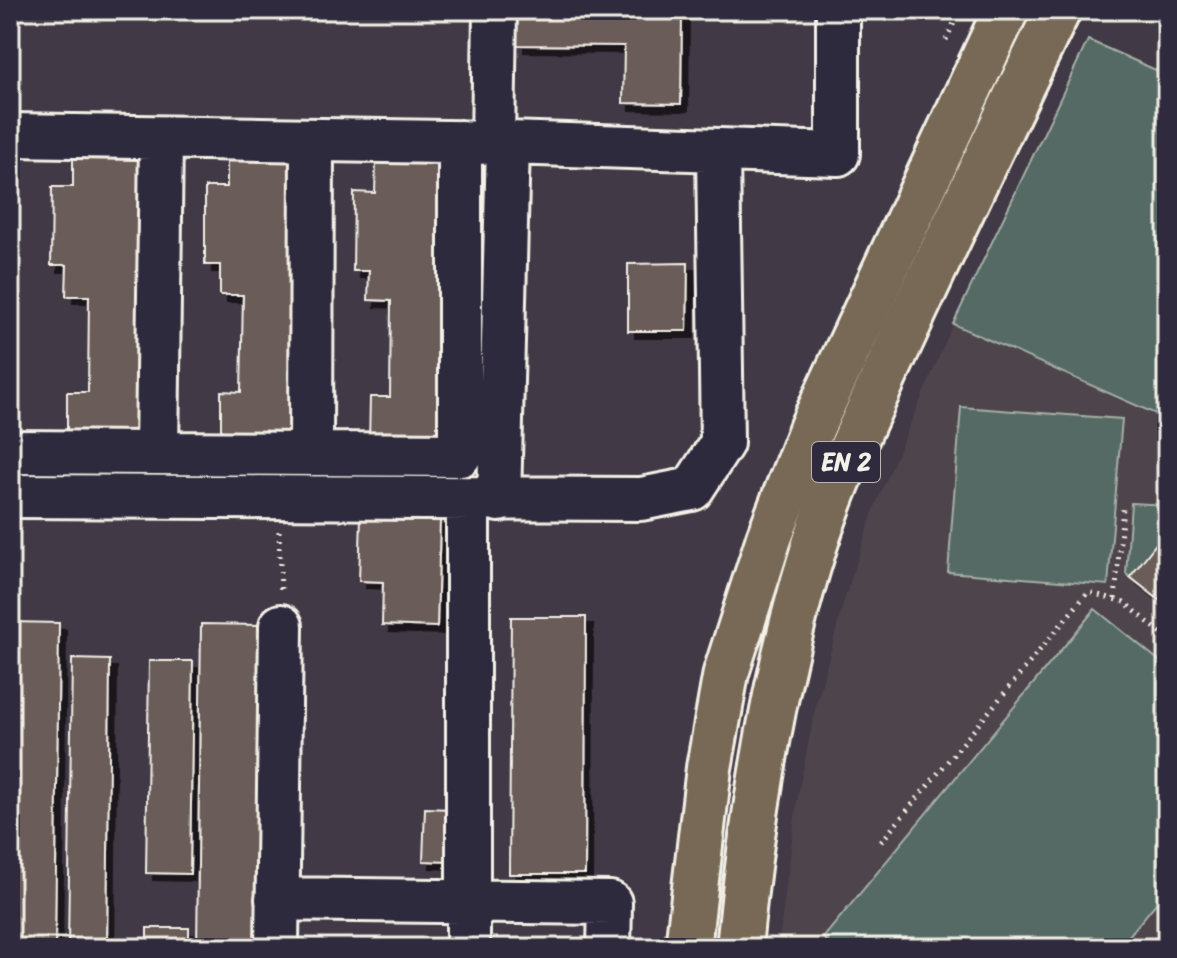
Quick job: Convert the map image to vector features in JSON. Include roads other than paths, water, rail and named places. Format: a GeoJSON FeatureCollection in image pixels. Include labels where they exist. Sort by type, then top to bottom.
{"type":"FeatureCollection","features":[{"type":"Feature","properties":{"kind":"main road","name":"EN 2"},"geometry":{"type":"LineString","coordinates":[[688,948],[709,768],[726,673],[769,538],[812,427],[1006,10]]}},
{"type":"Feature","properties":{"kind":"main road","name":"EN 2"},"geometry":{"type":"LineString","coordinates":[[739,948],[762,775],[781,669],[815,544],[864,421],[1058,10]]}},
{"type":"Feature","properties":{"kind":"lane"},"geometry":{"type":"LineString","coordinates":[[10,452],[460,455],[495,10]]}},
{"type":"Feature","properties":{"kind":"lane"},"geometry":{"type":"LineString","coordinates":[[10,135],[487,142],[838,154],[838,10]]}},
{"type":"Feature","properties":{"kind":"lane"},"geometry":{"type":"LineString","coordinates":[[157,453],[161,138]]}},
{"type":"Feature","properties":{"kind":"lane"},"geometry":{"type":"LineString","coordinates":[[311,454],[312,140]]}},
{"type":"Feature","properties":{"kind":"lane"},"geometry":{"type":"LineString","coordinates":[[468,948],[484,500],[487,142]]}},
{"type":"Feature","properties":{"kind":"lane"},"geometry":{"type":"LineString","coordinates":[[10,496],[278,500],[641,499],[692,489],[722,443],[718,152]]}},
{"type":"Feature","properties":{"kind":"lane"},"geometry":{"type":"LineString","coordinates":[[277,948],[281,626]]}},
{"type":"Feature","properties":{"kind":"lane"},"geometry":{"type":"LineString","coordinates":[[277,899],[610,903],[609,948]]}}]}
